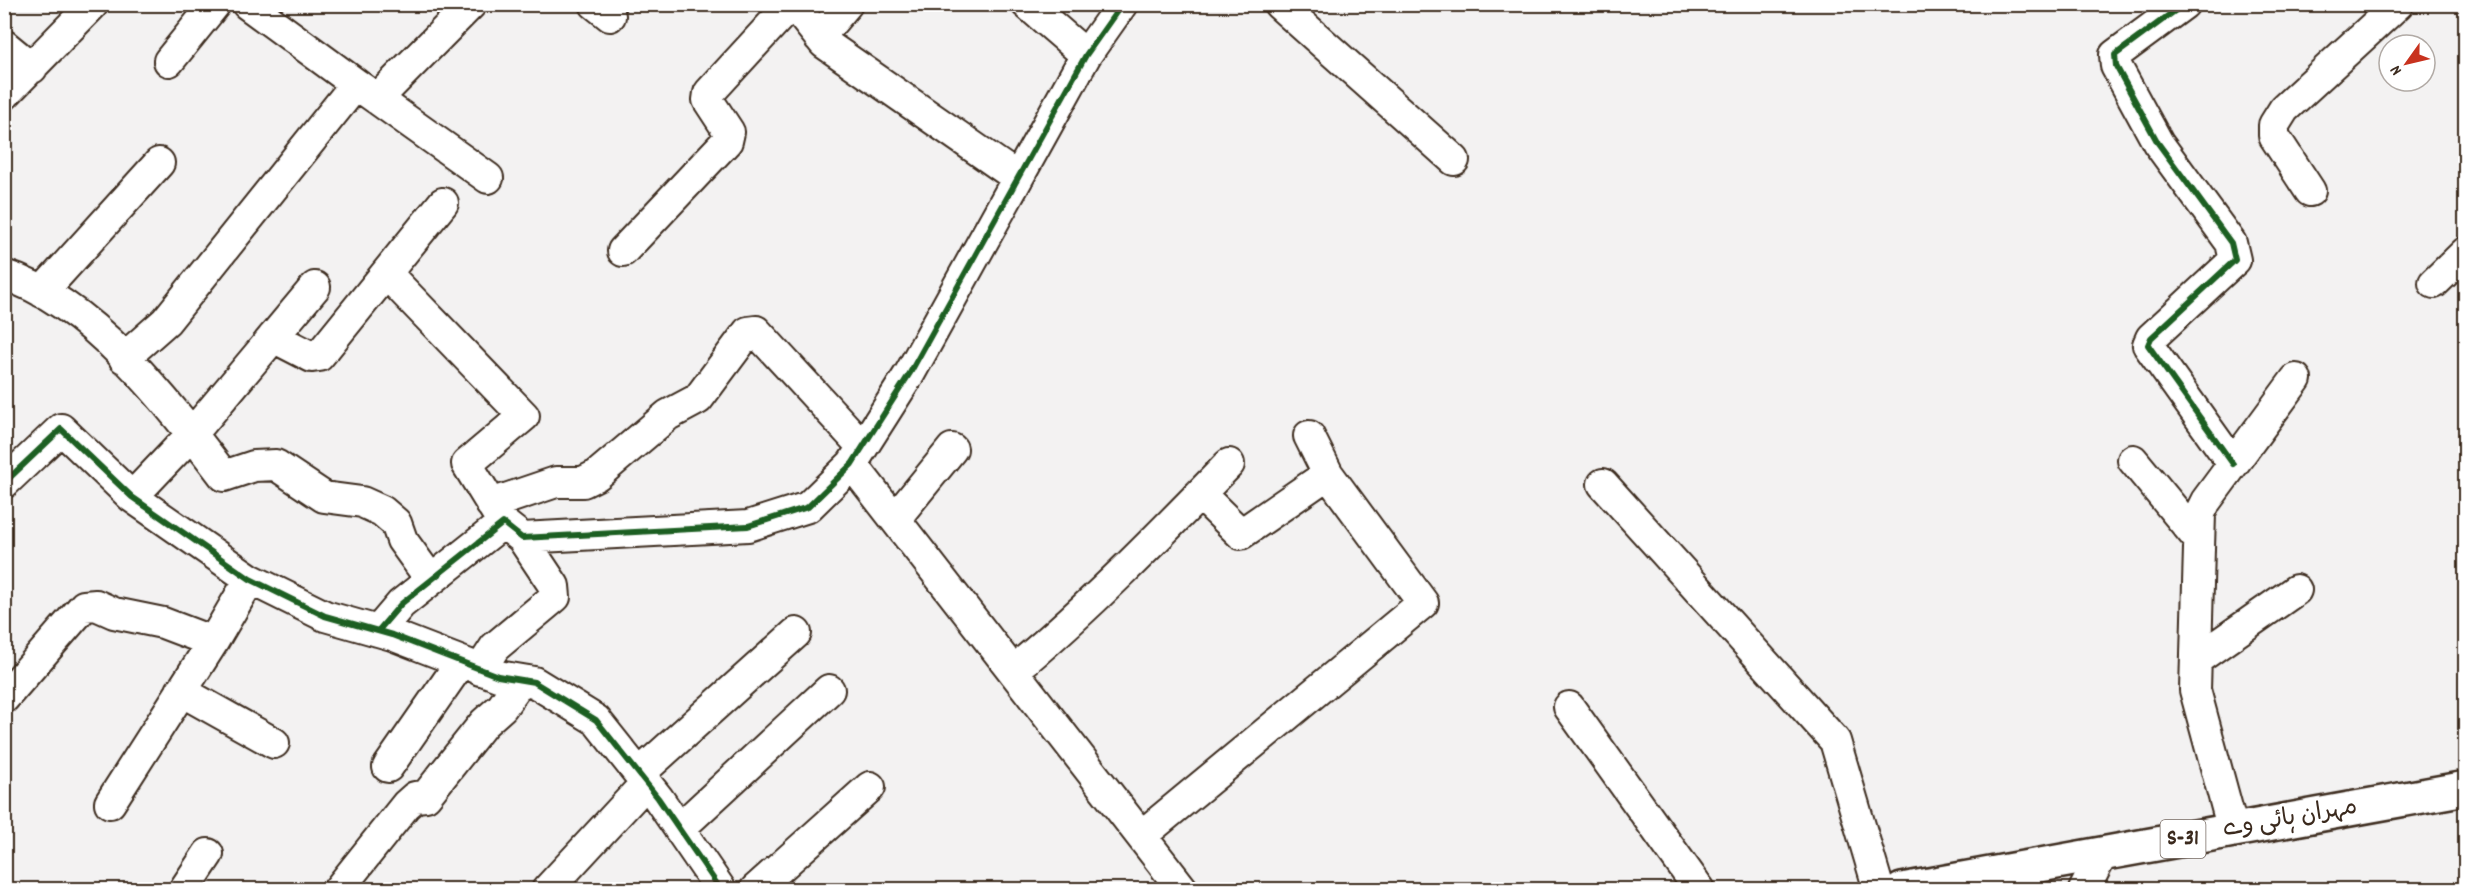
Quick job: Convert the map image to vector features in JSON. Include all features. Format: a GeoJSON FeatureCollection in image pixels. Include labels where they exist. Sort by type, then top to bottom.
{"type":"FeatureCollection","features":[{"type":"Feature","properties":{"kind":"main road","name":"مہران ہائی وے"},"geometry":{"type":"LineString","coordinates":[[1902,890],[2466,788]]}},
{"type":"Feature","properties":{"kind":"street"},"geometry":{"type":"LineString","coordinates":[[4,95],[93,4]]}},
{"type":"Feature","properties":{"kind":"street"},"geometry":{"type":"LineString","coordinates":[[169,61],[215,4]]}},
{"type":"Feature","properties":{"kind":"street"},"geometry":{"type":"LineString","coordinates":[[247,4],[488,178]]}},
{"type":"Feature","properties":{"kind":"street"},"geometry":{"type":"LineString","coordinates":[[124,358],[166,321],[367,92],[471,4]]}},
{"type":"Feature","properties":{"kind":"street"},"geometry":{"type":"LineString","coordinates":[[623,251],[727,141],[729,132],[708,100],[709,93],[792,4],[824,43],[1018,178]]}},
{"type":"Feature","properties":{"kind":"street"},"geometry":{"type":"LineString","coordinates":[[819,37],[847,4]]}},
{"type":"Feature","properties":{"kind":"street"},"geometry":{"type":"LineString","coordinates":[[1027,4],[1086,55]]}},
{"type":"Feature","properties":{"kind":"street"},"geometry":{"type":"LineString","coordinates":[[506,522],[748,526],[808,507],[858,456],[910,373],[1086,55],[1122,4]]}},
{"type":"Feature","properties":{"kind":"street"},"geometry":{"type":"LineString","coordinates":[[1280,4],[1454,159]]}},
{"type":"Feature","properties":{"kind":"street"},"geometry":{"type":"LineString","coordinates":[[2184,4],[2115,55],[2116,66],[2158,142],[2231,243],[2235,260],[2151,338],[2148,345],[2233,464]]}},
{"type":"Feature","properties":{"kind":"street"},"geometry":{"type":"LineString","coordinates":[[2310,191],[2274,136],[2274,125],[2284,109],[2398,4]]}},
{"type":"Feature","properties":{"kind":"street"},"geometry":{"type":"LineString","coordinates":[[4,45],[32,68]]}},
{"type":"Feature","properties":{"kind":"street"},"geometry":{"type":"LineString","coordinates":[[42,292],[159,163]]}},
{"type":"Feature","properties":{"kind":"street"},"geometry":{"type":"LineString","coordinates":[[273,337],[312,357],[319,356],[443,203]]}},
{"type":"Feature","properties":{"kind":"street"},"geometry":{"type":"LineString","coordinates":[[2434,283],[2466,252]]}},
{"type":"Feature","properties":{"kind":"street"},"geometry":{"type":"LineString","coordinates":[[387,274],[524,416],[467,464],[506,522],[554,586],[555,597],[470,666],[388,767]]}},
{"type":"Feature","properties":{"kind":"street"},"geometry":{"type":"LineString","coordinates":[[4,275],[58,300],[99,331],[192,434],[224,476],[254,466],[276,465],[324,497],[362,502],[382,511],[396,523],[402,540],[431,580]]}},
{"type":"Feature","properties":{"kind":"street"},"geometry":{"type":"LineString","coordinates":[[132,497],[192,434],[315,287]]}},
{"type":"Feature","properties":{"kind":"street"},"geometry":{"type":"LineString","coordinates":[[378,631],[401,604],[556,482],[583,482],[597,475],[668,415],[698,399],[748,332],[756,331],[858,456],[895,519],[1183,890]]}},
{"type":"Feature","properties":{"kind":"street"},"geometry":{"type":"LineString","coordinates":[[2233,830],[2194,690],[2200,513],[2206,501],[2296,379]]}},
{"type":"Feature","properties":{"kind":"street"},"geometry":{"type":"LineString","coordinates":[[4,483],[61,429],[132,497],[250,579],[325,616],[378,631],[498,676],[534,682],[596,720],[680,829],[721,890]]}},
{"type":"Feature","properties":{"kind":"street"},"geometry":{"type":"LineString","coordinates":[[1141,836],[1423,603],[1328,474],[1309,436]]}},
{"type":"Feature","properties":{"kind":"street"},"geometry":{"type":"LineString","coordinates":[[895,519],[952,449]]}},
{"type":"Feature","properties":{"kind":"street"},"geometry":{"type":"LineString","coordinates":[[2133,460],[2199,540]]}},
{"type":"Feature","properties":{"kind":"street"},"geometry":{"type":"LineString","coordinates":[[1013,671],[1055,636],[1105,589],[1229,464]]}},
{"type":"Feature","properties":{"kind":"street"},"geometry":{"type":"LineString","coordinates":[[1200,494],[1241,534],[1328,474]]}},
{"type":"Feature","properties":{"kind":"street"},"geometry":{"type":"LineString","coordinates":[[1603,484],[1835,741],[1879,890]]}},
{"type":"Feature","properties":{"kind":"street"},"geometry":{"type":"LineString","coordinates":[[110,803],[213,642],[250,579]]}},
{"type":"Feature","properties":{"kind":"street"},"geometry":{"type":"LineString","coordinates":[[2196,660],[2296,591]]}},
{"type":"Feature","properties":{"kind":"street"},"geometry":{"type":"LineString","coordinates":[[4,698],[84,606],[96,605],[114,613],[163,622],[213,642]]}},
{"type":"Feature","properties":{"kind":"street"},"geometry":{"type":"LineString","coordinates":[[547,890],[643,779],[796,633]]}},
{"type":"Feature","properties":{"kind":"street"},"geometry":{"type":"LineString","coordinates":[[338,890],[406,805],[415,797],[426,796],[484,723],[502,707],[521,680]]}},
{"type":"Feature","properties":{"kind":"street"},"geometry":{"type":"LineString","coordinates":[[680,829],[829,690]]}},
{"type":"Feature","properties":{"kind":"street"},"geometry":{"type":"LineString","coordinates":[[181,691],[274,743]]}},
{"type":"Feature","properties":{"kind":"street"},"geometry":{"type":"LineString","coordinates":[[1569,707],[1700,890]]}},
{"type":"Feature","properties":{"kind":"street"},"geometry":{"type":"LineString","coordinates":[[755,890],[870,787]]}},
{"type":"Feature","properties":{"kind":"street"},"geometry":{"type":"LineString","coordinates":[[2084,890],[2103,853]]}},
{"type":"Feature","properties":{"kind":"street"},"geometry":{"type":"LineString","coordinates":[[184,890],[208,854]]}},
{"type":"Feature","properties":{"kind":"waterway"},"geometry":{"type":"LineString","coordinates":[[2442,890],[2466,885]]}},
{"type":"Feature","properties":{"kind":"cycle path"},"geometry":{"type":"LineString","coordinates":[[378,631],[401,604],[503,523],[522,538],[748,526],[808,507],[852,464],[910,373],[1086,55],[1122,4]]}},
{"type":"Feature","properties":{"kind":"cycle path"},"geometry":{"type":"LineString","coordinates":[[2184,4],[2115,55],[2116,66],[2158,143],[2231,243],[2235,260],[2151,338],[2148,345],[2233,464]]}},
{"type":"Feature","properties":{"kind":"cycle path"},"geometry":{"type":"LineString","coordinates":[[4,483],[61,429],[132,497],[250,579],[325,616],[392,635],[498,676],[534,682],[596,720],[658,798],[721,890]]}}]}
